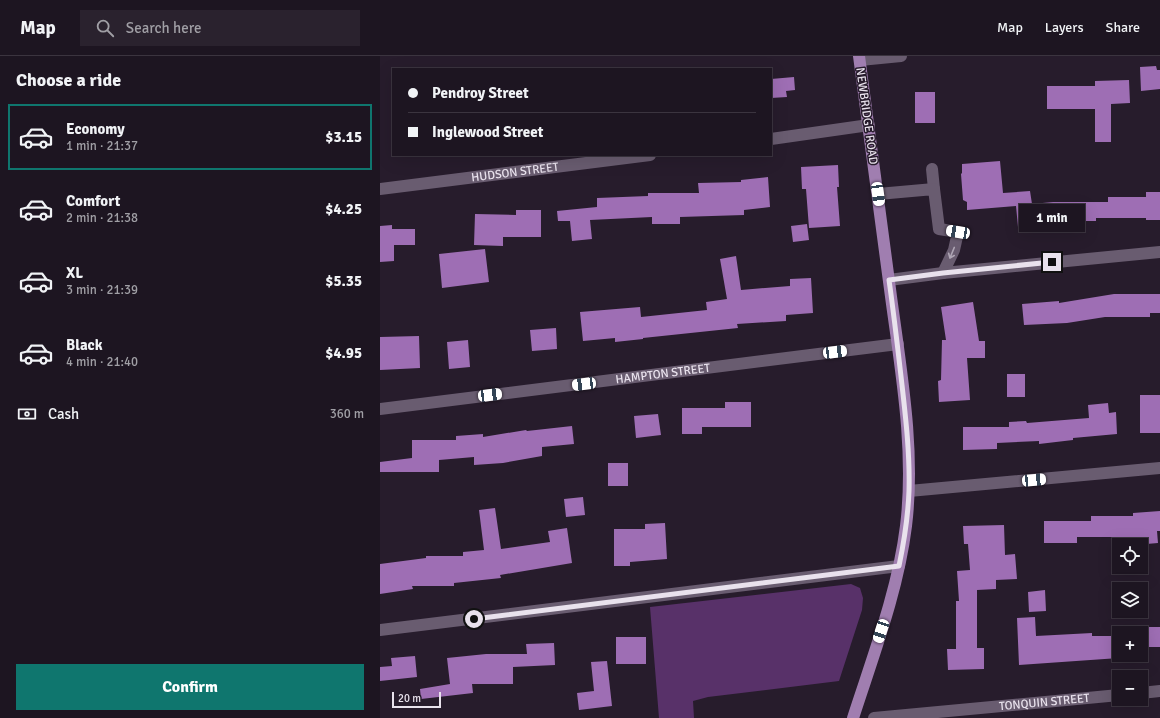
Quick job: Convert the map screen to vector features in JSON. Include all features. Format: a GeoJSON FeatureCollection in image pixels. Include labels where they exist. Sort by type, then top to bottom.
{"type":"FeatureCollection","features":[{"type":"Feature","properties":{"kind":"main road","name":"NEWBRIDGE ROAD"},"geometry":{"type":"LineString","coordinates":[[852,718],[885,619],[899,566],[906,527],[909,491],[908,439],[898,344],[860,58]]}},
{"type":"Feature","properties":{"kind":"street"},"geometry":{"type":"LineString","coordinates":[[860,58],[901,56]]}},
{"type":"Feature","properties":{"kind":"street"},"geometry":{"type":"LineString","coordinates":[[772,139],[868,125]]}},
{"type":"Feature","properties":{"kind":"street","name":"HUDSON STREET"},"geometry":{"type":"LineString","coordinates":[[380,189],[642,156]]}},
{"type":"Feature","properties":{"kind":"street"},"geometry":{"type":"LineString","coordinates":[[932,169],[939,229],[958,232],[954,250],[943,273]]}},
{"type":"Feature","properties":{"kind":"street"},"geometry":{"type":"LineString","coordinates":[[878,194],[934,189]]}},
{"type":"Feature","properties":{"kind":"street"},"geometry":{"type":"LineString","coordinates":[[889,280],[943,273],[1160,252]]}},
{"type":"Feature","properties":{"kind":"street","name":"HAMPTON STREET"},"geometry":{"type":"LineString","coordinates":[[380,409],[898,344]]}},
{"type":"Feature","properties":{"kind":"street"},"geometry":{"type":"LineString","coordinates":[[909,491],[1160,468]]}},
{"type":"Feature","properties":{"kind":"street"},"geometry":{"type":"LineString","coordinates":[[380,630],[899,566]]}},
{"type":"Feature","properties":{"kind":"street"},"geometry":{"type":"LineString","coordinates":[[1148,692],[1160,691]]}},
{"type":"Feature","properties":{"kind":"street","name":"TONQUIN STREET"},"geometry":{"type":"LineString","coordinates":[[874,718],[1112,696]]}},
{"type":"Feature","properties":{"kind":"shaded area"},"geometry":{"type":"Polygon","coordinates":[[[851,584],[860,588],[863,598],[862,610],[839,681],[708,697],[693,701],[694,718],[659,718],[650,607],[851,584]]]}},
{"type":"Feature","properties":{"kind":"building"},"geometry":{"type":"Polygon","coordinates":[[[1156,66],[1157,70],[1160,70],[1160,89],[1141,91],[1140,67],[1156,66]]]}},
{"type":"Feature","properties":{"kind":"building"},"geometry":{"type":"Polygon","coordinates":[[[794,77],[795,90],[786,91],[787,97],[772,98],[772,79],[794,77]]]}},
{"type":"Feature","properties":{"kind":"building"},"geometry":{"type":"Polygon","coordinates":[[[1129,80],[1130,103],[1111,104],[1111,142],[1095,142],[1095,109],[1047,109],[1047,86],[1095,86],[1095,81],[1129,80]]]}},
{"type":"Feature","properties":{"kind":"building"},"geometry":{"type":"Polygon","coordinates":[[[915,92],[935,92],[935,123],[915,123],[915,92]]]}},
{"type":"Feature","properties":{"kind":"building"},"geometry":{"type":"Polygon","coordinates":[[[1000,161],[1003,193],[1030,191],[1032,204],[1053,202],[1108,202],[1108,197],[1146,197],[1146,192],[1160,192],[1160,220],[1146,220],[1146,218],[1096,218],[1096,221],[1046,221],[1046,224],[1018,227],[1016,206],[967,210],[967,202],[963,200],[961,174],[962,164],[1000,161]]]}},
{"type":"Feature","properties":{"kind":"building"},"geometry":{"type":"Polygon","coordinates":[[[838,165],[839,187],[837,187],[840,226],[809,228],[806,189],[802,189],[801,167],[838,165]]]}},
{"type":"Feature","properties":{"kind":"building"},"geometry":{"type":"Polygon","coordinates":[[[768,177],[770,207],[744,210],[744,215],[680,217],[680,224],[652,224],[652,217],[590,220],[592,239],[572,241],[570,221],[558,221],[557,211],[597,207],[597,198],[648,196],[648,193],[699,193],[698,183],[741,182],[741,180],[768,177]]]}},
{"type":"Feature","properties":{"kind":"building"},"geometry":{"type":"Polygon","coordinates":[[[516,210],[541,210],[541,237],[503,237],[503,246],[474,245],[475,214],[516,215],[516,210]]]}},
{"type":"Feature","properties":{"kind":"building"},"geometry":{"type":"Polygon","coordinates":[[[807,224],[809,240],[793,242],[791,226],[807,224]]]}},
{"type":"Feature","properties":{"kind":"building"},"geometry":{"type":"Polygon","coordinates":[[[392,225],[392,229],[415,229],[415,245],[394,245],[394,261],[380,262],[380,226],[392,225]]]}},
{"type":"Feature","properties":{"kind":"building"},"geometry":{"type":"Polygon","coordinates":[[[485,249],[489,282],[442,288],[439,254],[485,249]]]}},
{"type":"Feature","properties":{"kind":"building"},"geometry":{"type":"Polygon","coordinates":[[[736,256],[741,290],[790,286],[790,279],[811,278],[813,313],[786,315],[786,321],[737,324],[738,328],[615,342],[615,338],[583,341],[580,312],[640,307],[641,317],[707,310],[706,302],[727,299],[720,259],[736,256]]]}},
{"type":"Feature","properties":{"kind":"building"},"geometry":{"type":"Polygon","coordinates":[[[1114,294],[1160,294],[1160,313],[1150,313],[1150,317],[1105,317],[1067,323],[1024,325],[1022,304],[1059,301],[1059,303],[1114,294]]]}},
{"type":"Feature","properties":{"kind":"building"},"geometry":{"type":"Polygon","coordinates":[[[973,302],[979,341],[985,341],[985,358],[967,358],[970,400],[939,402],[938,381],[941,380],[942,340],[946,340],[941,307],[973,302]]]}},
{"type":"Feature","properties":{"kind":"building"},"geometry":{"type":"Polygon","coordinates":[[[556,328],[557,349],[532,351],[530,330],[556,328]]]}},
{"type":"Feature","properties":{"kind":"building"},"geometry":{"type":"Polygon","coordinates":[[[419,336],[420,368],[380,370],[380,337],[419,336]]]}},
{"type":"Feature","properties":{"kind":"building"},"geometry":{"type":"Polygon","coordinates":[[[468,340],[470,367],[449,369],[447,342],[468,340]]]}},
{"type":"Feature","properties":{"kind":"building"},"geometry":{"type":"Polygon","coordinates":[[[1007,374],[1025,374],[1025,397],[1007,397],[1007,374]]]}},
{"type":"Feature","properties":{"kind":"building"},"geometry":{"type":"Polygon","coordinates":[[[1140,395],[1160,395],[1160,433],[1140,433],[1140,395]]]}},
{"type":"Feature","properties":{"kind":"building"},"geometry":{"type":"Polygon","coordinates":[[[725,402],[751,402],[751,427],[702,427],[702,434],[682,434],[682,408],[725,408],[725,402]]]}},
{"type":"Feature","properties":{"kind":"building"},"geometry":{"type":"Polygon","coordinates":[[[1108,403],[1109,413],[1116,412],[1117,434],[1073,438],[1073,440],[1039,444],[1039,441],[997,443],[997,449],[963,450],[963,427],[1009,427],[1009,422],[1026,421],[1027,423],[1089,418],[1088,405],[1108,403]]]}},
{"type":"Feature","properties":{"kind":"building"},"geometry":{"type":"Polygon","coordinates":[[[658,414],[661,435],[636,438],[634,416],[658,414]]]}},
{"type":"Feature","properties":{"kind":"building"},"geometry":{"type":"Polygon","coordinates":[[[572,426],[574,444],[542,447],[542,456],[503,463],[474,465],[474,457],[439,460],[439,472],[380,472],[380,462],[412,458],[412,440],[456,440],[456,436],[483,434],[483,437],[526,430],[572,426]]]}},
{"type":"Feature","properties":{"kind":"building"},"geometry":{"type":"Polygon","coordinates":[[[608,463],[628,463],[628,486],[608,486],[608,463]]]}},
{"type":"Feature","properties":{"kind":"building"},"geometry":{"type":"Polygon","coordinates":[[[583,497],[585,515],[566,517],[564,499],[583,497]]]}},
{"type":"Feature","properties":{"kind":"building"},"geometry":{"type":"Polygon","coordinates":[[[495,508],[501,549],[550,542],[548,531],[567,528],[572,563],[500,575],[501,578],[454,583],[454,586],[412,586],[413,589],[380,594],[380,564],[426,558],[426,556],[463,556],[463,552],[484,550],[479,510],[495,508]]]}},
{"type":"Feature","properties":{"kind":"building"},"geometry":{"type":"Polygon","coordinates":[[[1160,511],[1160,531],[1157,531],[1158,543],[1148,544],[1148,538],[1077,537],[1077,543],[1044,543],[1044,521],[1091,521],[1091,516],[1133,516],[1133,513],[1160,511]]]}},
{"type":"Feature","properties":{"kind":"building"},"geometry":{"type":"Polygon","coordinates":[[[665,523],[667,559],[630,562],[630,566],[614,566],[614,529],[645,529],[645,524],[665,523]]]}},
{"type":"Feature","properties":{"kind":"building"},"geometry":{"type":"Polygon","coordinates":[[[1004,525],[1005,555],[1015,554],[1017,579],[996,580],[996,589],[977,590],[977,648],[984,648],[984,669],[948,670],[947,649],[956,649],[956,601],[959,601],[957,571],[970,570],[968,544],[964,544],[963,526],[1004,525]]]}},
{"type":"Feature","properties":{"kind":"building"},"geometry":{"type":"Polygon","coordinates":[[[1045,590],[1046,611],[1029,612],[1028,592],[1045,590]]]}},
{"type":"Feature","properties":{"kind":"building"},"geometry":{"type":"Polygon","coordinates":[[[1035,617],[1036,636],[1092,633],[1092,636],[1112,636],[1112,658],[1019,665],[1017,618],[1035,617]]]}},
{"type":"Feature","properties":{"kind":"building"},"geometry":{"type":"Polygon","coordinates":[[[1148,627],[1160,627],[1160,647],[1148,647],[1148,627]]]}},
{"type":"Feature","properties":{"kind":"building"},"geometry":{"type":"Polygon","coordinates":[[[616,637],[646,637],[646,664],[616,664],[616,637]]]}},
{"type":"Feature","properties":{"kind":"building"},"geometry":{"type":"Polygon","coordinates":[[[554,643],[555,665],[513,667],[513,684],[472,684],[473,693],[421,699],[420,689],[450,684],[447,658],[486,654],[527,654],[526,644],[554,643]]]}},
{"type":"Feature","properties":{"kind":"building"},"geometry":{"type":"Polygon","coordinates":[[[415,656],[417,677],[380,681],[380,667],[392,666],[391,658],[415,656]]]}},
{"type":"Feature","properties":{"kind":"building"},"geometry":{"type":"Polygon","coordinates":[[[607,661],[612,706],[579,710],[577,693],[594,691],[591,662],[607,661]]]}},
{"type":"Feature","properties":{"kind":"route"},"geometry":{"type":"LineString","coordinates":[[474,619],[899,566],[908,508],[908,451],[907,425],[889,280],[1052,262]]}}]}
